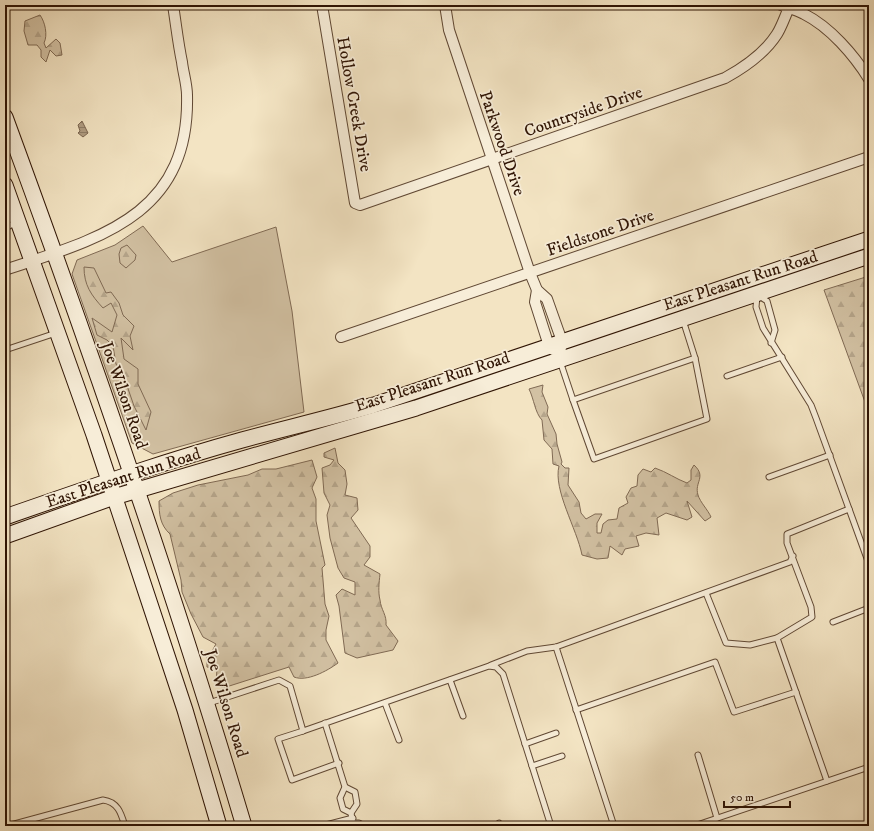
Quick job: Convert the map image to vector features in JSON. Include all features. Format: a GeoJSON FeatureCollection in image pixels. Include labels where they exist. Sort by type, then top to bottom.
{"type":"FeatureCollection","features":[{"type":"Feature","properties":{"kind":"main road","name":"Joe Wilson Road"},"geometry":{"type":"LineString","coordinates":[[5,117],[55,252],[132,474],[208,703],[244,826]]}},
{"type":"Feature","properties":{"kind":"main road"},"geometry":{"type":"LineString","coordinates":[[5,185],[12,225],[32,260],[109,481],[185,710],[219,826]]}},
{"type":"Feature","properties":{"kind":"main road","name":"East Pleasant Run Road"},"geometry":{"type":"LineString","coordinates":[[5,517],[109,481],[242,440],[340,415],[869,239]]}},
{"type":"Feature","properties":{"kind":"main road","name":"East Pleasant Run Road"},"geometry":{"type":"LineString","coordinates":[[5,536],[114,497],[416,408],[869,256]]}},
{"type":"Feature","properties":{"kind":"main road"},"geometry":{"type":"LineString","coordinates":[[751,278],[757,294]]}},
{"type":"Feature","properties":{"kind":"street"},"geometry":{"type":"LineString","coordinates":[[5,270],[103,235],[127,221],[153,198],[176,165],[182,142],[187,94],[173,5]]}},
{"type":"Feature","properties":{"kind":"street","name":"Hollow Creek Drive"},"geometry":{"type":"LineString","coordinates":[[322,5],[355,203],[360,205]]}},
{"type":"Feature","properties":{"kind":"street","name":"Parkwood Drive"},"geometry":{"type":"LineString","coordinates":[[446,5],[449,30],[530,273],[537,290],[547,299],[559,360]]}},
{"type":"Feature","properties":{"kind":"street"},"geometry":{"type":"LineString","coordinates":[[785,6],[804,14],[819,23],[856,60],[869,79]]}},
{"type":"Feature","properties":{"kind":"street","name":"Countryside Drive"},"geometry":{"type":"LineString","coordinates":[[360,205],[725,78],[744,68],[777,34],[785,6]]}},
{"type":"Feature","properties":{"kind":"street","name":"Fieldstone Drive"},"geometry":{"type":"LineString","coordinates":[[341,337],[869,158]]}},
{"type":"Feature","properties":{"kind":"lane"},"geometry":{"type":"LineString","coordinates":[[757,294],[756,308],[771,343],[782,357],[811,405],[869,564]]}},
{"type":"Feature","properties":{"kind":"lane"},"geometry":{"type":"LineString","coordinates":[[757,294],[766,301],[775,330],[771,343]]}},
{"type":"Feature","properties":{"kind":"lane"},"geometry":{"type":"LineString","coordinates":[[559,360],[594,459],[707,420],[695,358],[683,319]]}},
{"type":"Feature","properties":{"kind":"lane"},"geometry":{"type":"LineString","coordinates":[[5,350],[57,333]]}},
{"type":"Feature","properties":{"kind":"lane"},"geometry":{"type":"LineString","coordinates":[[727,376],[782,357]]}},
{"type":"Feature","properties":{"kind":"lane"},"geometry":{"type":"LineString","coordinates":[[573,400],[695,358]]}},
{"type":"Feature","properties":{"kind":"lane"},"geometry":{"type":"LineString","coordinates":[[769,477],[830,455]]}},
{"type":"Feature","properties":{"kind":"lane"},"geometry":{"type":"LineString","coordinates":[[706,593],[726,643],[750,645],[777,638],[812,616],[811,607],[787,543],[787,534],[849,509]]}},
{"type":"Feature","properties":{"kind":"lane"},"geometry":{"type":"LineString","coordinates":[[339,763],[292,780],[278,739],[385,703],[527,651],[556,647],[790,562],[793,556]]}},
{"type":"Feature","properties":{"kind":"lane"},"geometry":{"type":"LineString","coordinates":[[833,622],[869,608]]}},
{"type":"Feature","properties":{"kind":"lane"},"geometry":{"type":"LineString","coordinates":[[777,638],[827,781]]}},
{"type":"Feature","properties":{"kind":"lane"},"geometry":{"type":"LineString","coordinates":[[556,647],[614,826]]}},
{"type":"Feature","properties":{"kind":"lane"},"geometry":{"type":"LineString","coordinates":[[576,710],[715,662],[734,712],[796,692]]}},
{"type":"Feature","properties":{"kind":"lane"},"geometry":{"type":"LineString","coordinates":[[489,666],[496,667],[503,674],[551,826]]}},
{"type":"Feature","properties":{"kind":"lane"},"geometry":{"type":"LineString","coordinates":[[208,703],[279,680],[290,686],[303,731]]}},
{"type":"Feature","properties":{"kind":"lane"},"geometry":{"type":"LineString","coordinates":[[450,680],[463,716]]}},
{"type":"Feature","properties":{"kind":"lane"},"geometry":{"type":"LineString","coordinates":[[385,703],[399,740]]}},
{"type":"Feature","properties":{"kind":"lane"},"geometry":{"type":"LineString","coordinates":[[325,723],[339,763],[345,787],[340,798],[343,809],[352,820],[364,826]]}},
{"type":"Feature","properties":{"kind":"lane"},"geometry":{"type":"LineString","coordinates":[[525,744],[556,733]]}},
{"type":"Feature","properties":{"kind":"lane"},"geometry":{"type":"LineString","coordinates":[[698,755],[717,818]]}},
{"type":"Feature","properties":{"kind":"lane"},"geometry":{"type":"LineString","coordinates":[[532,766],[562,756]]}},
{"type":"Feature","properties":{"kind":"lane"},"geometry":{"type":"LineString","coordinates":[[694,826],[869,767]]}},
{"type":"Feature","properties":{"kind":"lane"},"geometry":{"type":"LineString","coordinates":[[345,787],[355,792],[357,804],[352,820]]}},
{"type":"Feature","properties":{"kind":"lane"},"geometry":{"type":"LineString","coordinates":[[7,826],[103,800],[114,803],[118,807],[125,826]]}},
{"type":"Feature","properties":{"kind":"lane"},"geometry":{"type":"LineString","coordinates":[[322,826],[352,820]]}},
{"type":"Feature","properties":{"kind":"green space"},"geometry":{"type":"Polygon","coordinates":[[[40,15],[45,29],[46,36],[44,43],[46,48],[56,39],[60,43],[62,55],[56,56],[50,50],[46,62],[41,57],[41,50],[37,45],[28,45],[24,31],[25,21],[40,15]]]}},
{"type":"Feature","properties":{"kind":"green space"},"geometry":{"type":"Polygon","coordinates":[[[143,226],[172,262],[276,227],[292,311],[304,412],[153,454],[132,443],[72,274],[77,260],[115,245],[143,226]]]}},
{"type":"Feature","properties":{"kind":"green space"},"geometry":{"type":"Polygon","coordinates":[[[127,245],[136,255],[135,260],[126,268],[120,263],[119,254],[121,248],[127,245]]]}},
{"type":"Feature","properties":{"kind":"green space"},"geometry":{"type":"Polygon","coordinates":[[[84,267],[94,268],[106,293],[111,292],[119,303],[123,315],[134,326],[130,336],[133,350],[121,338],[124,359],[138,369],[138,384],[151,412],[146,430],[134,406],[124,377],[116,364],[113,346],[107,340],[97,335],[92,318],[112,332],[117,315],[111,303],[103,308],[95,299],[85,279],[84,267]]]}},
{"type":"Feature","properties":{"kind":"green space"},"geometry":{"type":"Polygon","coordinates":[[[869,276],[869,413],[824,290],[869,276]]]}},
{"type":"Feature","properties":{"kind":"green space"},"geometry":{"type":"Polygon","coordinates":[[[543,385],[542,392],[548,407],[547,414],[556,434],[562,462],[561,464],[565,468],[569,468],[568,485],[579,502],[581,513],[586,519],[595,514],[602,514],[597,523],[597,533],[601,533],[603,524],[608,520],[617,519],[619,508],[628,503],[626,497],[631,488],[637,486],[638,475],[643,469],[651,472],[655,468],[687,483],[691,480],[691,470],[694,465],[700,473],[697,490],[698,495],[711,517],[705,521],[687,501],[692,517],[687,520],[666,513],[657,518],[659,535],[646,533],[636,536],[639,546],[625,549],[622,555],[610,546],[608,558],[597,559],[582,555],[562,498],[558,476],[559,466],[553,464],[552,449],[544,440],[542,420],[538,414],[529,389],[543,385]]]}},
{"type":"Feature","properties":{"kind":"green space"},"geometry":{"type":"Polygon","coordinates":[[[335,448],[338,463],[345,470],[347,484],[345,495],[357,498],[358,510],[351,518],[370,546],[370,557],[364,565],[380,574],[379,594],[386,618],[386,625],[398,641],[393,650],[357,658],[345,653],[339,606],[336,595],[342,589],[355,595],[355,582],[344,578],[338,568],[330,538],[327,515],[330,505],[324,493],[322,468],[330,465],[334,460],[324,457],[324,453],[335,448]]]}},
{"type":"Feature","properties":{"kind":"green space"},"geometry":{"type":"Polygon","coordinates":[[[312,460],[317,477],[312,488],[316,499],[316,521],[325,565],[322,568],[325,604],[329,616],[326,630],[326,640],[338,663],[311,677],[294,677],[289,667],[223,688],[216,683],[217,669],[207,667],[207,654],[212,651],[216,644],[203,637],[182,592],[181,580],[170,534],[164,527],[161,519],[159,501],[173,493],[198,485],[248,475],[262,469],[276,469],[312,460]]]}},
{"type":"Feature","properties":{"kind":"shaded area"},"geometry":{"type":"Polygon","coordinates":[[[82,121],[88,133],[83,137],[78,133],[80,131],[78,125],[82,121]]]}}]}
